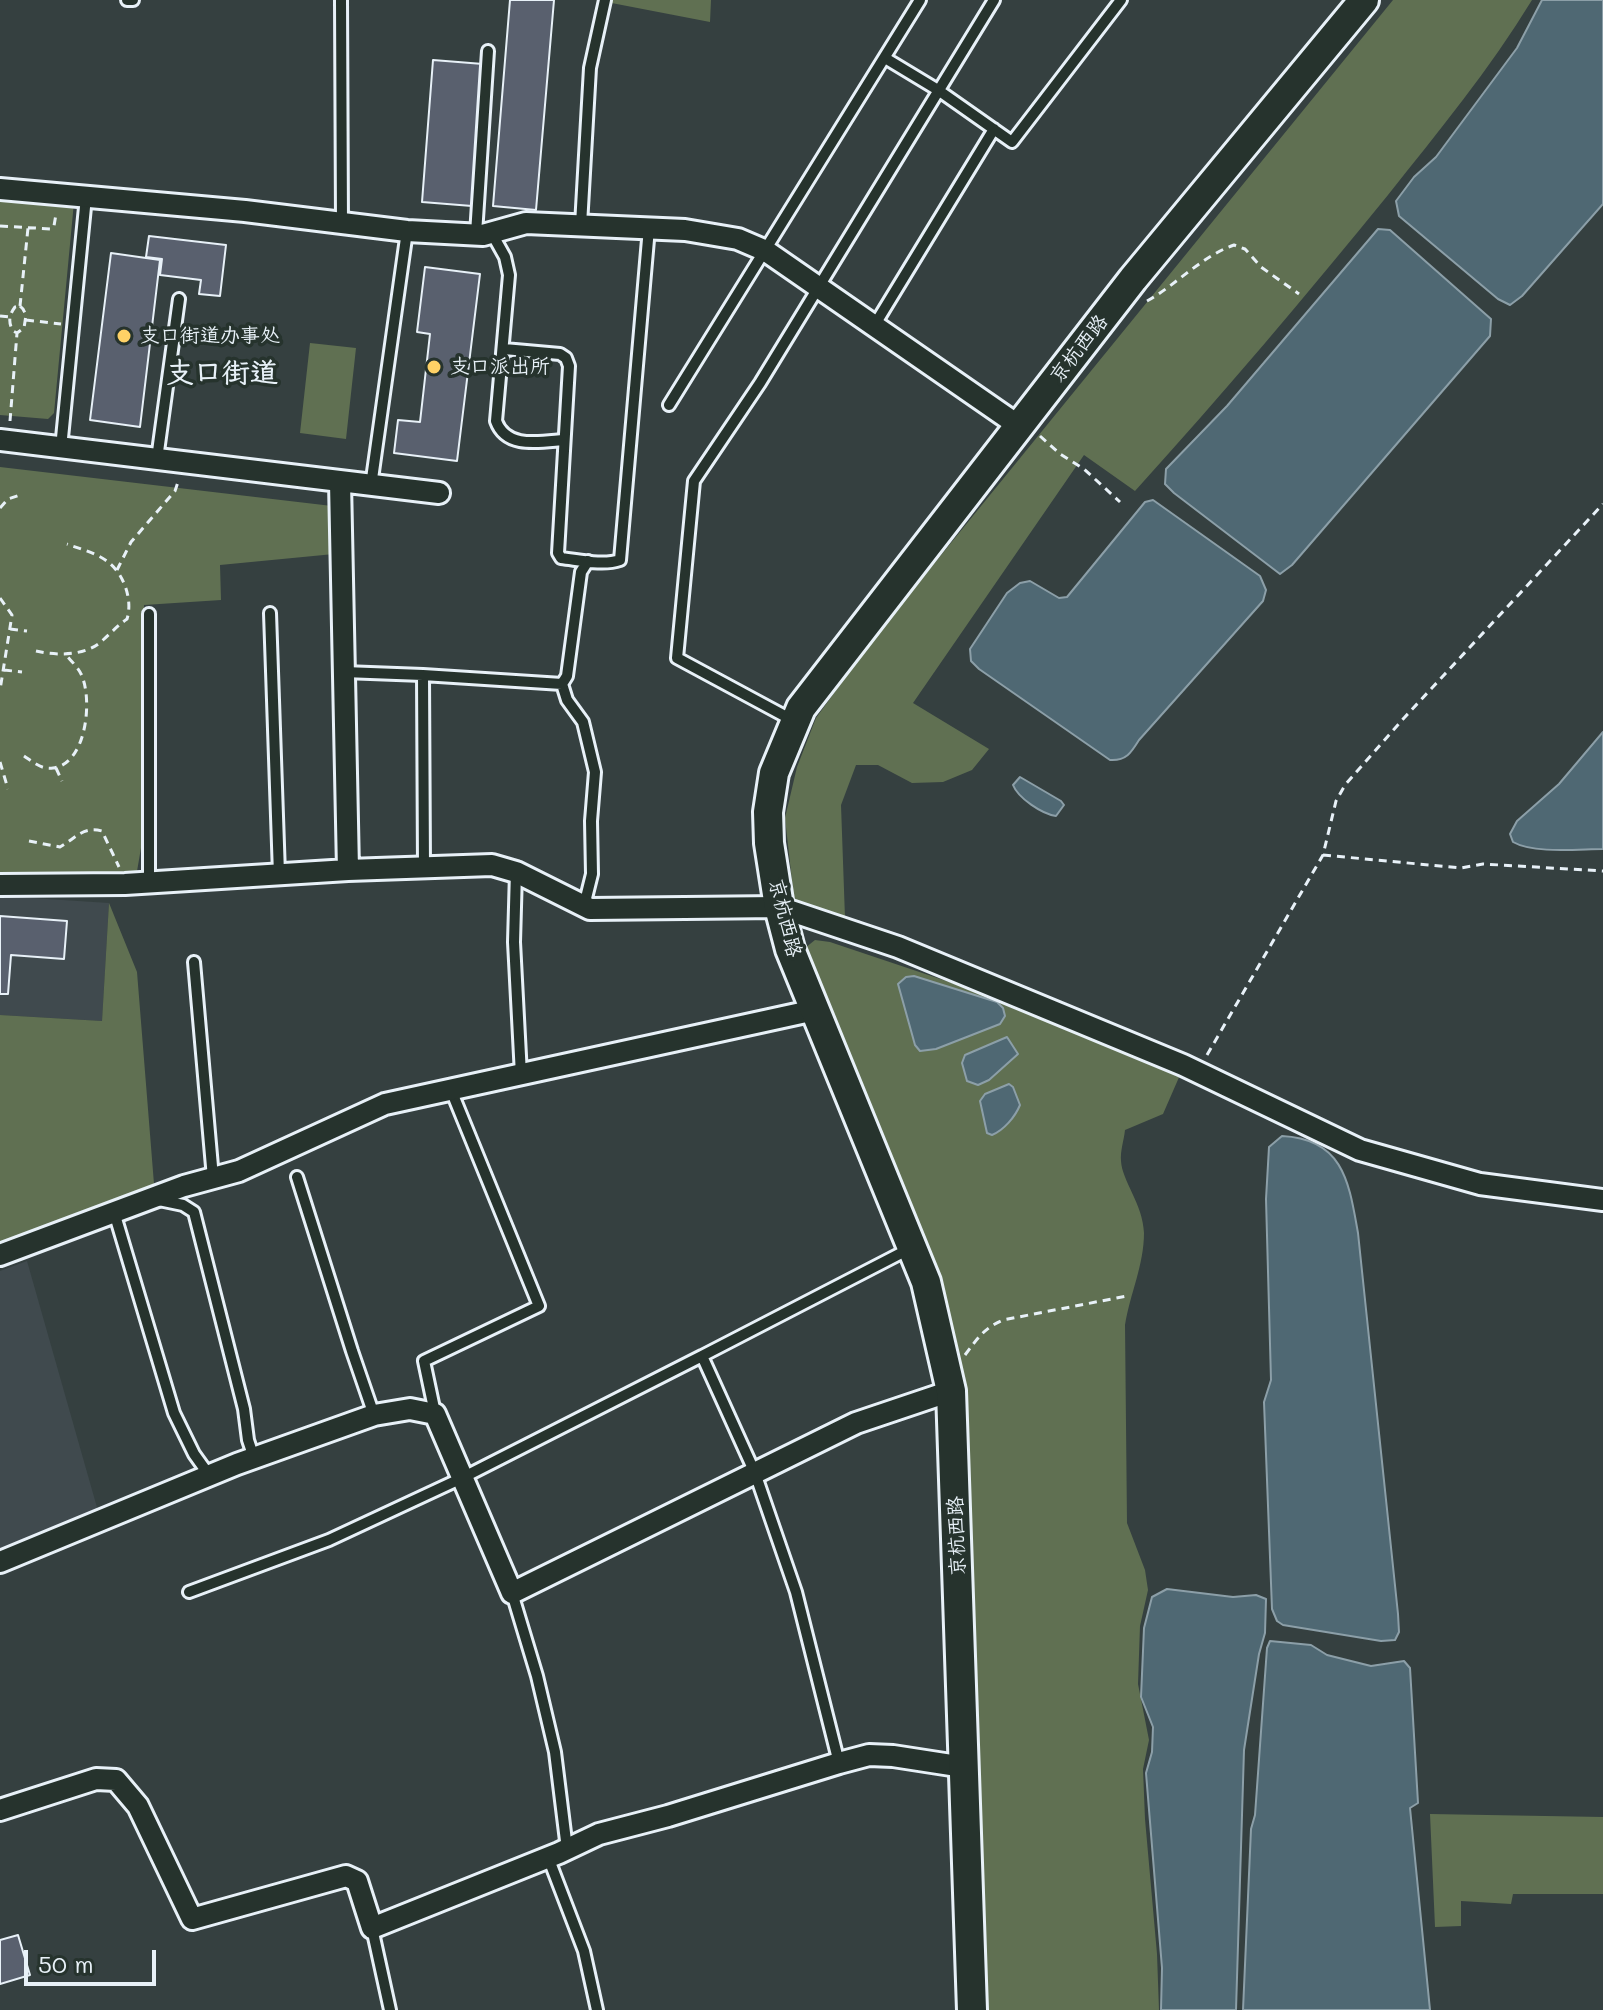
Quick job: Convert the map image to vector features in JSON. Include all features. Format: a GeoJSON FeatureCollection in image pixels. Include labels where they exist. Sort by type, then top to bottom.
{"type":"FeatureCollection","features":[{"type":"Feature","properties":{"kind":"main road","name":"京杭西路"},"geometry":{"type":"LineString","coordinates":[[972,2010],[949,1384],[926,1282],[790,949],[779,907],[769,843],[768,812],[774,773],[795,722],[811,696],[1133,279],[1364,0]]}},
{"type":"Feature","properties":{"kind":"street"},"geometry":{"type":"LineString","coordinates":[[0,189],[407,231],[484,233],[526,223],[649,228],[738,239],[766,251],[874,326],[1023,421]]}},
{"type":"Feature","properties":{"kind":"street"},"geometry":{"type":"LineString","coordinates":[[4,441],[439,493]]}},
{"type":"Feature","properties":{"kind":"street"},"geometry":{"type":"LineString","coordinates":[[340,482],[348,870]]}},
{"type":"Feature","properties":{"kind":"street"},"geometry":{"type":"LineString","coordinates":[[0,885],[125,884],[348,870],[492,865],[516,872],[590,909],[779,907],[898,947],[1196,1072],[1360,1150],[1480,1184],[1603,1200]]}},
{"type":"Feature","properties":{"kind":"street"},"geometry":{"type":"LineString","coordinates":[[0,1255],[149,1199],[239,1171],[385,1104],[815,1010]]}},
{"type":"Feature","properties":{"kind":"street"},"geometry":{"type":"LineString","coordinates":[[0,1562],[254,1458],[374,1415],[410,1409],[435,1414],[512,1593],[856,1423],[949,1384]]}},
{"type":"Feature","properties":{"kind":"street"},"geometry":{"type":"LineString","coordinates":[[0,1810],[96,1779],[116,1780],[138,1806],[192,1919],[346,1876],[357,1881],[372,1928],[599,1834],[839,1763],[869,1755],[964,1767]]}},
{"type":"Feature","properties":{"kind":"lane"},"geometry":{"type":"LineString","coordinates":[[127,0],[133,0]]}},
{"type":"Feature","properties":{"kind":"lane"},"geometry":{"type":"LineString","coordinates":[[341,0],[342,223]]}},
{"type":"Feature","properties":{"kind":"lane"},"geometry":{"type":"LineString","coordinates":[[581,225],[590,68],[605,0]]}},
{"type":"Feature","properties":{"kind":"lane"},"geometry":{"type":"LineString","coordinates":[[669,405],[920,0]]}},
{"type":"Feature","properties":{"kind":"lane"},"geometry":{"type":"LineString","coordinates":[[795,722],[677,658],[694,481],[760,383],[994,0]]}},
{"type":"Feature","properties":{"kind":"lane"},"geometry":{"type":"LineString","coordinates":[[885,58],[938,90],[1012,142],[1122,0]]}},
{"type":"Feature","properties":{"kind":"lane"},"geometry":{"type":"LineString","coordinates":[[488,51],[484,233],[505,257],[509,275],[496,421],[505,436],[515,441],[564,440]]}},
{"type":"Feature","properties":{"kind":"lane"},"geometry":{"type":"LineString","coordinates":[[874,326],[994,129]]}},
{"type":"Feature","properties":{"kind":"lane"},"geometry":{"type":"LineString","coordinates":[[61,448],[86,197]]}},
{"type":"Feature","properties":{"kind":"lane"},"geometry":{"type":"LineString","coordinates":[[504,349],[560,354],[566,358],[569,366],[558,553],[561,558],[615,563],[622,555],[649,228]]}},
{"type":"Feature","properties":{"kind":"lane"},"geometry":{"type":"LineString","coordinates":[[371,486],[407,231]]}},
{"type":"Feature","properties":{"kind":"lane"},"geometry":{"type":"LineString","coordinates":[[157,459],[179,299]]}},
{"type":"Feature","properties":{"kind":"lane"},"geometry":{"type":"LineString","coordinates":[[584,906],[592,874],[591,821],[595,772],[583,722],[567,700],[562,684],[567,676],[581,572],[588,561]]}},
{"type":"Feature","properties":{"kind":"lane"},"geometry":{"type":"LineString","coordinates":[[270,613],[279,874]]}},
{"type":"Feature","properties":{"kind":"lane"},"geometry":{"type":"LineString","coordinates":[[149,614],[149,882]]}},
{"type":"Feature","properties":{"kind":"lane"},"geometry":{"type":"LineString","coordinates":[[344,672],[562,684]]}},
{"type":"Feature","properties":{"kind":"lane"},"geometry":{"type":"LineString","coordinates":[[423,675],[424,868]]}},
{"type":"Feature","properties":{"kind":"lane"},"geometry":{"type":"LineString","coordinates":[[516,872],[514,942],[521,1075]]}},
{"type":"Feature","properties":{"kind":"lane"},"geometry":{"type":"LineString","coordinates":[[194,962],[213,1178]]}},
{"type":"Feature","properties":{"kind":"lane"},"geometry":{"type":"LineString","coordinates":[[435,1414],[424,1361],[539,1306],[451,1090]]}},
{"type":"Feature","properties":{"kind":"lane"},"geometry":{"type":"LineString","coordinates":[[297,1177],[374,1415]]}},
{"type":"Feature","properties":{"kind":"lane"},"geometry":{"type":"LineString","coordinates":[[149,1199],[183,1205],[194,1212],[254,1458]]}},
{"type":"Feature","properties":{"kind":"lane"},"geometry":{"type":"LineString","coordinates":[[114,1212],[174,1413],[194,1454],[209,1475]]}},
{"type":"Feature","properties":{"kind":"lane"},"geometry":{"type":"LineString","coordinates":[[189,1592],[329,1540],[462,1478],[912,1247]]}},
{"type":"Feature","properties":{"kind":"lane"},"geometry":{"type":"LineString","coordinates":[[702,1356],[755,1473],[796,1592],[839,1763]]}},
{"type":"Feature","properties":{"kind":"lane"},"geometry":{"type":"LineString","coordinates":[[512,1593],[537,1676],[555,1752],[558,1853],[597,2010]]}},
{"type":"Feature","properties":{"kind":"lane"},"geometry":{"type":"LineString","coordinates":[[372,1928],[390,2010]]}},
{"type":"Feature","properties":{"kind":"path"},"geometry":{"type":"LineString","coordinates":[[0,226],[51,229],[59,194]]}},
{"type":"Feature","properties":{"kind":"path"},"geometry":{"type":"LineString","coordinates":[[4,441],[17,333],[24,328],[26,320],[20,306],[28,228]]}},
{"type":"Feature","properties":{"kind":"path"},"geometry":{"type":"LineString","coordinates":[[1141,304],[1168,289],[1216,253],[1234,245],[1245,249],[1261,267],[1299,294]]}},
{"type":"Feature","properties":{"kind":"path"},"geometry":{"type":"LineString","coordinates":[[17,333],[11,327],[10,317],[15,307],[20,306]]}},
{"type":"Feature","properties":{"kind":"path"},"geometry":{"type":"LineString","coordinates":[[0,316],[10,317]]}},
{"type":"Feature","properties":{"kind":"path"},"geometry":{"type":"LineString","coordinates":[[26,320],[73,326]]}},
{"type":"Feature","properties":{"kind":"path"},"geometry":{"type":"LineString","coordinates":[[1023,421],[1120,502]]}},
{"type":"Feature","properties":{"kind":"path"},"geometry":{"type":"LineString","coordinates":[[117,572],[131,542],[175,491],[183,463]]}},
{"type":"Feature","properties":{"kind":"path"},"geometry":{"type":"LineString","coordinates":[[0,508],[8,499],[20,495]]}},
{"type":"Feature","properties":{"kind":"path"},"geometry":{"type":"LineString","coordinates":[[1196,1072],[1323,855],[1336,801],[1345,785],[1603,504]]}},
{"type":"Feature","properties":{"kind":"path"},"geometry":{"type":"LineString","coordinates":[[36,651],[65,654],[96,645],[127,619],[130,609],[129,598],[117,572],[107,561],[67,544]]}},
{"type":"Feature","properties":{"kind":"path"},"geometry":{"type":"LineString","coordinates":[[0,598],[12,615],[0,690]]}},
{"type":"Feature","properties":{"kind":"path"},"geometry":{"type":"LineString","coordinates":[[10,629],[27,631]]}},
{"type":"Feature","properties":{"kind":"path"},"geometry":{"type":"LineString","coordinates":[[24,756],[39,766],[56,768],[75,752],[83,734],[88,708],[81,672],[65,654]]}},
{"type":"Feature","properties":{"kind":"path"},"geometry":{"type":"LineString","coordinates":[[4,670],[22,672]]}},
{"type":"Feature","properties":{"kind":"path"},"geometry":{"type":"LineString","coordinates":[[0,762],[8,789]]}},
{"type":"Feature","properties":{"kind":"path"},"geometry":{"type":"LineString","coordinates":[[56,768],[62,781]]}},
{"type":"Feature","properties":{"kind":"path"},"geometry":{"type":"LineString","coordinates":[[29,841],[60,847],[81,831],[102,831],[125,884]]}},
{"type":"Feature","properties":{"kind":"path"},"geometry":{"type":"LineString","coordinates":[[1323,855],[1461,868],[1483,864],[1603,871]]}},
{"type":"Feature","properties":{"kind":"path"},"geometry":{"type":"LineString","coordinates":[[949,1384],[978,1335],[990,1325],[1127,1296]]}},
{"type":"Feature","properties":{"kind":"shaded area"},"geometry":{"type":"Polygon","coordinates":[[[0,896],[109,903],[102,1021],[0,1015],[0,896]]]}},
{"type":"Feature","properties":{"kind":"shaded area"},"geometry":{"type":"Polygon","coordinates":[[[27,1261],[98,1511],[0,1548],[0,1271],[27,1261]]]}},
{"type":"Feature","properties":{"kind":"green space"},"geometry":{"type":"Polygon","coordinates":[[[596,0],[711,0],[710,22],[596,0]]]}},
{"type":"Feature","properties":{"kind":"green space"},"geometry":{"type":"Polygon","coordinates":[[[1393,0],[1532,0],[1481,75],[1388,195],[1263,345],[1135,491],[1084,455],[913,703],[989,749],[972,770],[943,782],[912,783],[878,765],[856,765],[841,805],[845,918],[794,899],[785,818],[797,767],[816,718],[876,635],[1393,0]]]}},
{"type":"Feature","properties":{"kind":"green space"},"geometry":{"type":"Polygon","coordinates":[[[0,196],[74,202],[54,413],[48,419],[0,415],[0,196]]]}},
{"type":"Feature","properties":{"kind":"green space"},"geometry":{"type":"Polygon","coordinates":[[[310,343],[356,348],[346,439],[300,433],[310,343]]]}},
{"type":"Feature","properties":{"kind":"green space"},"geometry":{"type":"Polygon","coordinates":[[[0,467],[332,506],[334,554],[220,565],[221,600],[144,605],[141,848],[136,877],[0,876],[0,467]]]}},
{"type":"Feature","properties":{"kind":"green space"},"geometry":{"type":"Polygon","coordinates":[[[109,903],[137,972],[154,1184],[0,1242],[0,1015],[102,1021],[109,903]]]}},
{"type":"Feature","properties":{"kind":"green space"},"geometry":{"type":"Polygon","coordinates":[[[815,940],[830,942],[982,993],[1180,1075],[1163,1114],[1125,1130],[1121,1157],[1122,1169],[1140,1212],[1144,1233],[1142,1257],[1125,1325],[1127,1523],[1145,1570],[1148,1590],[1140,1626],[1138,1684],[1149,1740],[1143,1769],[1159,2010],[985,2010],[969,1474],[955,1351],[805,965],[805,948],[815,940]]]}},
{"type":"Feature","properties":{"kind":"green space"},"geometry":{"type":"Polygon","coordinates":[[[1430,1814],[1603,1817],[1603,1894],[1513,1894],[1511,1904],[1461,1901],[1461,1926],[1435,1927],[1430,1814]]]}},
{"type":"Feature","properties":{"kind":"water"},"geometry":{"type":"Polygon","coordinates":[[[1542,0],[1603,0],[1603,204],[1522,296],[1510,305],[1498,299],[1399,216],[1396,201],[1414,177],[1436,157],[1517,48],[1542,0]]]}},
{"type":"Feature","properties":{"kind":"water"},"geometry":{"type":"Polygon","coordinates":[[[1378,229],[1390,230],[1491,319],[1490,336],[1292,565],[1280,574],[1174,493],[1165,484],[1166,469],[1227,406],[1378,229]]]}},
{"type":"Feature","properties":{"kind":"water"},"geometry":{"type":"Polygon","coordinates":[[[1153,500],[1260,576],[1266,590],[1263,601],[1131,752],[1124,758],[1110,760],[979,669],[971,661],[970,649],[1007,593],[1020,583],[1030,581],[1059,598],[1067,597],[1145,502],[1153,500]]]}},
{"type":"Feature","properties":{"kind":"water"},"geometry":{"type":"Polygon","coordinates":[[[1603,732],[1603,849],[1544,849],[1513,842],[1510,834],[1517,821],[1559,784],[1603,732]]]}},
{"type":"Feature","properties":{"kind":"water"},"geometry":{"type":"Polygon","coordinates":[[[1020,777],[1061,801],[1064,805],[1056,816],[1038,809],[1020,795],[1013,785],[1020,777]]]}},
{"type":"Feature","properties":{"kind":"water"},"geometry":{"type":"Polygon","coordinates":[[[914,976],[997,1002],[1005,1016],[1000,1024],[936,1049],[920,1051],[915,1045],[898,984],[906,977],[914,976]]]}},
{"type":"Feature","properties":{"kind":"water"},"geometry":{"type":"Polygon","coordinates":[[[1007,1037],[1018,1054],[989,1080],[978,1085],[967,1081],[962,1063],[965,1055],[1007,1037]]]}},
{"type":"Feature","properties":{"kind":"water"},"geometry":{"type":"Polygon","coordinates":[[[1009,1084],[1020,1105],[1009,1123],[992,1135],[987,1133],[980,1101],[985,1094],[1009,1084]]]}},
{"type":"Feature","properties":{"kind":"water"},"geometry":{"type":"Polygon","coordinates":[[[1282,1136],[1319,1145],[1331,1155],[1340,1167],[1351,1197],[1358,1233],[1398,1614],[1399,1632],[1395,1640],[1381,1641],[1283,1625],[1277,1621],[1272,1609],[1264,1402],[1271,1380],[1266,1199],[1269,1147],[1282,1136]]]}},
{"type":"Feature","properties":{"kind":"water"},"geometry":{"type":"Polygon","coordinates":[[[1167,1589],[1233,1597],[1256,1595],[1266,1599],[1265,1633],[1244,1750],[1236,2010],[1161,2010],[1162,1968],[1146,1773],[1152,1752],[1153,1727],[1141,1697],[1144,1628],[1152,1597],[1167,1589]]]}},
{"type":"Feature","properties":{"kind":"water"},"geometry":{"type":"Polygon","coordinates":[[[1270,1641],[1311,1645],[1327,1655],[1371,1666],[1404,1661],[1410,1668],[1418,1803],[1410,1808],[1430,2010],[1243,2010],[1251,1829],[1255,1815],[1270,1641]]]}},
{"type":"Feature","properties":{"kind":"building"},"geometry":{"type":"Polygon","coordinates":[[[510,0],[554,0],[536,210],[493,206],[510,0]]]}},
{"type":"Feature","properties":{"kind":"building"},"geometry":{"type":"Polygon","coordinates":[[[433,60],[483,64],[472,206],[422,202],[433,60]]]}},
{"type":"Feature","properties":{"kind":"building"},"geometry":{"type":"Polygon","coordinates":[[[149,236],[226,245],[220,296],[199,294],[201,280],[160,275],[162,259],[146,257],[149,236]]]}},
{"type":"Feature","properties":{"kind":"building"},"geometry":{"type":"Polygon","coordinates":[[[111,253],[160,260],[140,427],[90,420],[111,253]]]}},
{"type":"Feature","properties":{"kind":"building"},"geometry":{"type":"Polygon","coordinates":[[[425,267],[480,274],[457,461],[394,453],[398,420],[420,422],[430,334],[417,332],[425,267]]]}},
{"type":"Feature","properties":{"kind":"building"},"geometry":{"type":"Polygon","coordinates":[[[0,916],[67,921],[64,959],[11,955],[8,994],[0,994],[0,916]]]}},
{"type":"Feature","properties":{"kind":"building"},"geometry":{"type":"Polygon","coordinates":[[[18,1935],[30,1975],[0,1984],[0,1940],[18,1935]]]}},
{"type":"Feature","properties":{"kind":"place","name":"支口街道办事处"},"geometry":{"type":"Point","coordinates":[124,336]}},
{"type":"Feature","properties":{"kind":"place","name":"支口派出所"},"geometry":{"type":"Point","coordinates":[434,367]}},
{"type":"Feature","properties":{"kind":"district","name":"支口街道"},"geometry":{"type":"Point","coordinates":[222,373]}}]}
